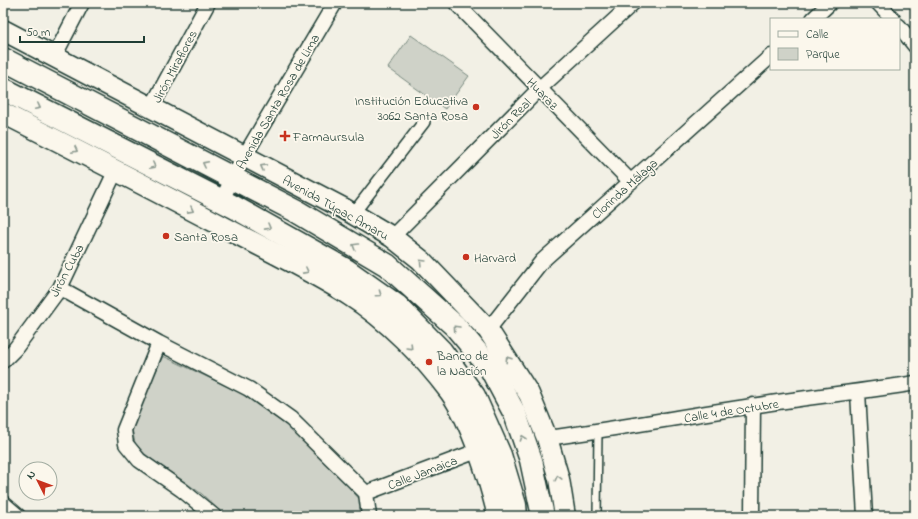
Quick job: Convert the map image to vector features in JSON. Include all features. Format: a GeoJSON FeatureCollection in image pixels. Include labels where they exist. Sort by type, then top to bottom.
{"type":"FeatureCollection","features":[{"type":"Feature","properties":{"kind":"highway","name":"Avenida Túpac Amaru"},"geometry":{"type":"LineString","coordinates":[[3,59],[296,211],[387,265],[454,326],[491,369],[515,414],[531,460],[543,516]]}},
{"type":"Feature","properties":{"kind":"highway"},"geometry":{"type":"LineString","coordinates":[[3,89],[222,201],[346,270],[397,306],[441,351],[474,396],[500,455],[516,516]]}},
{"type":"Feature","properties":{"kind":"main road","name":"Avenida Túpac Amaru"},"geometry":{"type":"LineString","coordinates":[[3,30],[353,214],[392,237],[421,260],[488,330],[529,394],[547,438],[559,479],[565,516]]}},
{"type":"Feature","properties":{"kind":"main road"},"geometry":{"type":"LineString","coordinates":[[3,113],[116,170],[350,295],[385,322],[419,356],[450,393],[471,432],[490,484],[498,516]]}},
{"type":"Feature","properties":{"kind":"street"},"geometry":{"type":"LineString","coordinates":[[54,57],[82,3]]}},
{"type":"Feature","properties":{"kind":"street","name":"Jirón Miraflores"},"geometry":{"type":"LineString","coordinates":[[151,108],[208,3]]}},
{"type":"Feature","properties":{"kind":"street","name":"Avenida Santa Rosa de Lima"},"geometry":{"type":"LineString","coordinates":[[222,201],[244,157],[335,3]]}},
{"type":"Feature","properties":{"kind":"street","name":"Huaraz"},"geometry":{"type":"LineString","coordinates":[[456,3],[631,182]]}},
{"type":"Feature","properties":{"kind":"street","name":"Jirón Real"},"geometry":{"type":"LineString","coordinates":[[392,237],[539,89],[633,3]]}},
{"type":"Feature","properties":{"kind":"street"},"geometry":{"type":"LineString","coordinates":[[878,3],[892,18]]}},
{"type":"Feature","properties":{"kind":"street"},"geometry":{"type":"LineString","coordinates":[[814,18],[824,5]]}},
{"type":"Feature","properties":{"kind":"street"},"geometry":{"type":"LineString","coordinates":[[900,27],[915,46]]}},
{"type":"Feature","properties":{"kind":"street","name":"Clorinda Málaga"},"geometry":{"type":"LineString","coordinates":[[488,330],[542,261],[770,57]]}},
{"type":"Feature","properties":{"kind":"street"},"geometry":{"type":"LineString","coordinates":[[353,214],[424,122]]}},
{"type":"Feature","properties":{"kind":"street","name":"Jirón Cuba"},"geometry":{"type":"LineString","coordinates":[[3,361],[15,349],[60,288],[116,170]]}},
{"type":"Feature","properties":{"kind":"street"},"geometry":{"type":"LineString","coordinates":[[60,288],[159,343],[249,389],[291,419],[366,493],[369,516]]}},
{"type":"Feature","properties":{"kind":"street"},"geometry":{"type":"LineString","coordinates":[[159,343],[124,430],[126,444],[139,460],[182,490],[214,516]]}},
{"type":"Feature","properties":{"kind":"street","name":"Calle 4 de Octubre"},"geometry":{"type":"LineString","coordinates":[[547,438],[753,405],[858,392],[915,383]]}},
{"type":"Feature","properties":{"kind":"street"},"geometry":{"type":"LineString","coordinates":[[858,392],[865,516]]}},
{"type":"Feature","properties":{"kind":"street"},"geometry":{"type":"LineString","coordinates":[[752,516],[753,405]]}},
{"type":"Feature","properties":{"kind":"street","name":"Calle Jamaica"},"geometry":{"type":"LineString","coordinates":[[366,493],[477,451]]}},
{"type":"Feature","properties":{"kind":"street"},"geometry":{"type":"LineString","coordinates":[[3,503],[18,516]]}},
{"type":"Feature","properties":{"kind":"lane"},"geometry":{"type":"LineString","coordinates":[[597,516],[598,431]]}},
{"type":"Feature","properties":{"kind":"green space"},"geometry":{"type":"Polygon","coordinates":[[[411,35],[469,76],[445,109],[388,68],[411,35]]]}},
{"type":"Feature","properties":{"kind":"green space"},"geometry":{"type":"Polygon","coordinates":[[[163,356],[241,393],[286,425],[339,475],[360,500],[361,516],[225,516],[202,494],[147,456],[135,443],[132,429],[141,404],[163,356]]]}},
{"type":"Feature","properties":{"kind":"place","name":"Institución Educativa 3062 Santa Rosa"},"geometry":{"type":"Point","coordinates":[476,107]}},
{"type":"Feature","properties":{"kind":"place","name":"Farmaursula"},"geometry":{"type":"Point","coordinates":[285,136]}},
{"type":"Feature","properties":{"kind":"place","name":"Santa Rosa"},"geometry":{"type":"Point","coordinates":[166,236]}},
{"type":"Feature","properties":{"kind":"place","name":"Harvard"},"geometry":{"type":"Point","coordinates":[466,257]}},
{"type":"Feature","properties":{"kind":"place","name":"Banco de la Nación"},"geometry":{"type":"Point","coordinates":[429,362]}}]}
